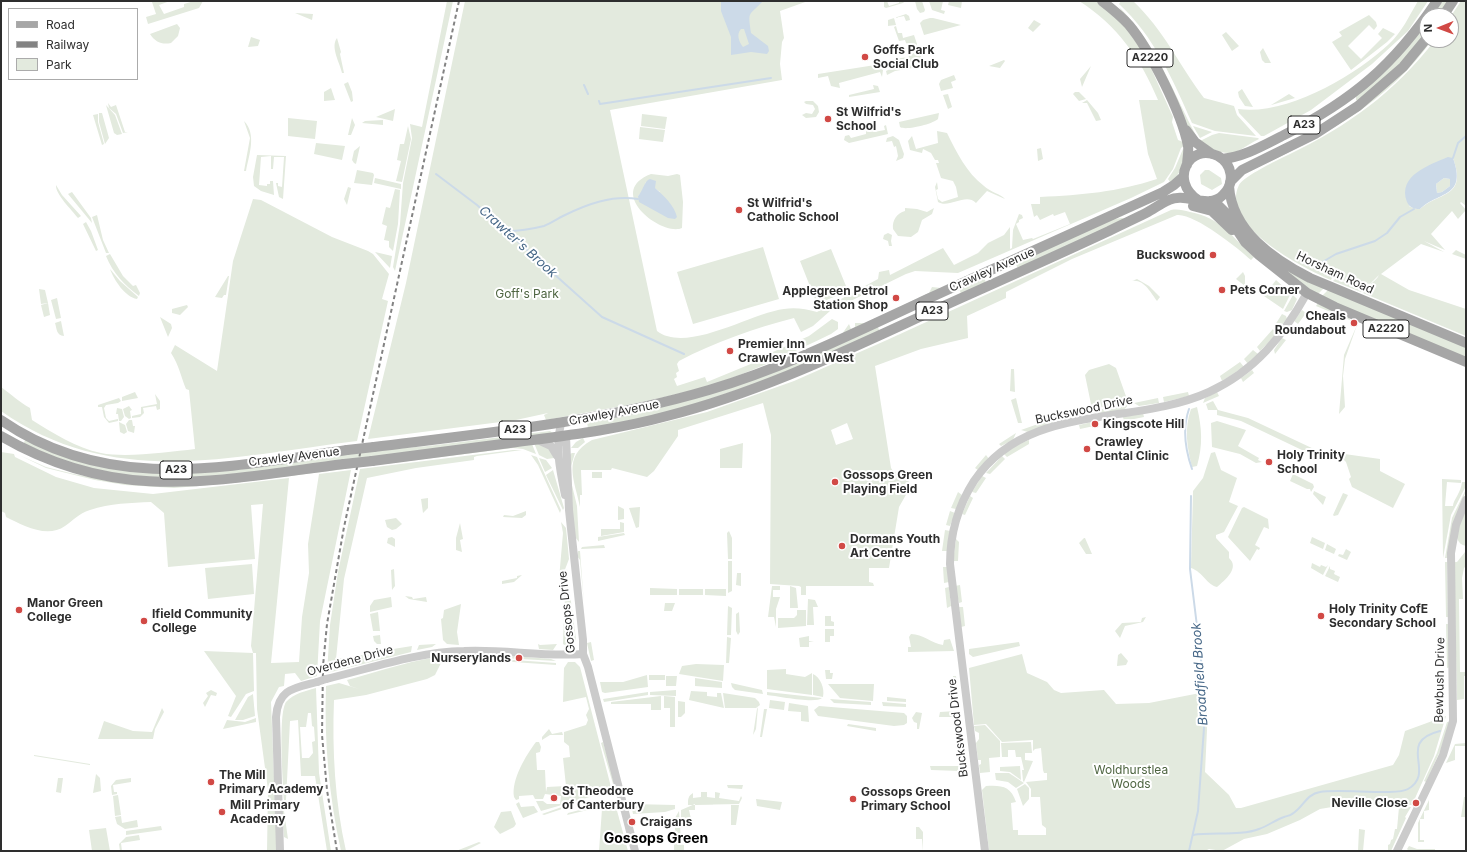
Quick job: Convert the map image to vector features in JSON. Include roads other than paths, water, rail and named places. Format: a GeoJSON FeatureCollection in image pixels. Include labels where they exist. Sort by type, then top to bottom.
{"type":"FeatureCollection","features":[{"type":"Feature","properties":{"kind":"main road","name":"A2220"},"geometry":{"type":"LineString","coordinates":[[1102,1],[1121,17],[1134,31],[1158,71],[1180,122],[1188,145],[1187,165]]}},
{"type":"Feature","properties":{"kind":"main road","name":"A23"},"geometry":{"type":"LineString","coordinates":[[1222,159],[1235,157],[1264,145],[1316,119],[1345,100],[1368,82],[1396,55],[1416,31],[1437,1]]}},
{"type":"Feature","properties":{"kind":"main road","name":"A23"},"geometry":{"type":"LineString","coordinates":[[1230,184],[1242,170],[1315,134],[1358,106],[1403,67],[1419,48]]}},
{"type":"Feature","properties":{"kind":"main road","name":"A2220"},"geometry":{"type":"LineString","coordinates":[[1180,122],[1195,142],[1212,154]]}},
{"type":"Feature","properties":{"kind":"main road"},"geometry":{"type":"LineString","coordinates":[[1212,154],[1222,159],[1230,169],[1230,184],[1222,196],[1210,201],[1198,200],[1188,192],[1183,177],[1187,165],[1196,156],[1212,154]]}},
{"type":"Feature","properties":{"kind":"main road","name":"Crawley Avenue"},"geometry":{"type":"LineString","coordinates":[[1,433],[39,456],[69,468],[112,478],[148,482],[203,481],[536,440],[618,412],[710,389],[808,354],[1163,192],[1183,177]]}},
{"type":"Feature","properties":{"kind":"main road","name":"Horsham Road"},"geometry":{"type":"LineString","coordinates":[[1230,184],[1233,209],[1242,224],[1260,246],[1287,265],[1310,278],[1466,343]]}},
{"type":"Feature","properties":{"kind":"main road","name":"Crawley Avenue"},"geometry":{"type":"LineString","coordinates":[[1,420],[41,442],[70,454],[116,466],[148,469],[197,469],[469,435],[561,431],[667,416],[759,387],[838,355],[1148,212],[1174,198],[1198,200]]}},
{"type":"Feature","properties":{"kind":"main road","name":"Horsham Road"},"geometry":{"type":"LineString","coordinates":[[1210,201],[1225,212],[1245,242],[1273,268],[1307,292],[1335,307],[1466,362]]}},
{"type":"Feature","properties":{"kind":"main road","name":"A2220"},"geometry":{"type":"LineString","coordinates":[[1148,212],[1179,204],[1206,208],[1216,214],[1245,242]]}},
{"type":"Feature","properties":{"kind":"main road"},"geometry":{"type":"LineString","coordinates":[[1,433],[12,427]]}},
{"type":"Feature","properties":{"kind":"street","name":"Buckswood Drive"},"geometry":{"type":"LineString","coordinates":[[985,851],[950,564],[954,524],[970,488],[984,468],[998,455],[1015,442],[1032,433],[1067,423],[1181,402],[1209,392],[1234,379],[1254,364],[1276,341],[1307,292]]}},
{"type":"Feature","properties":{"kind":"street"},"geometry":{"type":"LineString","coordinates":[[561,431],[558,457],[569,510]]}},
{"type":"Feature","properties":{"kind":"street","name":"Gossops Drive"},"geometry":{"type":"LineString","coordinates":[[561,431],[583,640],[583,654],[588,667],[635,851]]}},
{"type":"Feature","properties":{"kind":"street"},"geometry":{"type":"LineString","coordinates":[[536,440],[551,446],[558,457]]}},
{"type":"Feature","properties":{"kind":"street","name":"Bewbush Drive"},"geometry":{"type":"LineString","coordinates":[[1397,851],[1443,756],[1453,721],[1451,553],[1456,525],[1466,500]]}},
{"type":"Feature","properties":{"kind":"street","name":"Overdene Drive"},"geometry":{"type":"LineString","coordinates":[[280,851],[276,717],[278,703],[288,691],[326,679],[407,658],[441,652],[471,650],[546,655],[583,654]]}},
{"type":"Feature","properties":{"kind":"water"},"geometry":{"type":"Polygon","coordinates":[[[721,1],[763,1],[750,14],[750,21],[751,33],[768,46],[769,51],[767,54],[751,52],[731,55],[731,37],[721,11],[721,1]],[[744,29],[739,31],[738,36],[743,47],[749,44],[744,29]]]}},
{"type":"Feature","properties":{"kind":"water"},"geometry":{"type":"Polygon","coordinates":[[[1448,157],[1453,158],[1456,171],[1454,187],[1449,192],[1427,203],[1420,209],[1411,207],[1407,202],[1405,193],[1411,178],[1424,168],[1448,157]],[[1444,178],[1436,184],[1437,193],[1442,192],[1450,186],[1450,179],[1444,178]]]}},
{"type":"Feature","properties":{"kind":"water"},"geometry":{"type":"Polygon","coordinates":[[[650,179],[656,181],[655,188],[674,209],[677,217],[675,219],[668,218],[639,202],[638,196],[646,182],[650,179]]]}},
{"type":"Feature","properties":{"kind":"waterway"},"geometry":{"type":"LineString","coordinates":[[599,101],[600,104],[771,78]]}},
{"type":"Feature","properties":{"kind":"waterway"},"geometry":{"type":"LineString","coordinates":[[584,85],[588,94]]}},
{"type":"Feature","properties":{"kind":"waterway","name":"Broadfield Brook"},"geometry":{"type":"LineString","coordinates":[[1453,158],[1458,143],[1466,136]]}},
{"type":"Feature","properties":{"kind":"waterway","name":"Crawter's Brook"},"geometry":{"type":"LineString","coordinates":[[436,174],[477,205],[602,317],[684,354]]}},
{"type":"Feature","properties":{"kind":"waterway"},"geometry":{"type":"LineString","coordinates":[[507,231],[526,230],[544,226],[590,204],[609,199],[638,199]]}},
{"type":"Feature","properties":{"kind":"waterway"},"geometry":{"type":"LineString","coordinates":[[1319,264],[1336,254],[1375,241],[1387,233],[1400,217],[1414,209]]}},
{"type":"Feature","properties":{"kind":"waterway"},"geometry":{"type":"LineString","coordinates":[[1189,409],[1185,439],[1192,469]]}},
{"type":"Feature","properties":{"kind":"waterway","name":"Broadfield Brook"},"geometry":{"type":"LineString","coordinates":[[1189,851],[1198,811],[1205,714],[1201,659],[1190,569],[1191,496]]}},
{"type":"Feature","properties":{"kind":"waterway"},"geometry":{"type":"LineString","coordinates":[[1193,835],[1236,833],[1259,829],[1281,818],[1291,815],[1311,795],[1315,793],[1329,791],[1392,792],[1408,789],[1416,782],[1419,774],[1418,750],[1420,742],[1427,736],[1440,731]]}},
{"type":"Feature","properties":{"kind":"railway"},"geometry":{"type":"LineString","coordinates":[[337,851],[327,790],[322,735],[323,666],[327,624],[344,527],[459,1]]}},
{"type":"Feature","properties":{"kind":"place","name":"Goffs Park Social Club"},"geometry":{"type":"Point","coordinates":[865,57]}},
{"type":"Feature","properties":{"kind":"place","name":"St Wilfrid's School"},"geometry":{"type":"Point","coordinates":[828,119]}},
{"type":"Feature","properties":{"kind":"place","name":"St Wilfrid's Catholic School"},"geometry":{"type":"Point","coordinates":[739,210]}},
{"type":"Feature","properties":{"kind":"place","name":"Buckswood"},"geometry":{"type":"Point","coordinates":[1213,255]}},
{"type":"Feature","properties":{"kind":"place","name":"Pets Corner"},"geometry":{"type":"Point","coordinates":[1222,290]}},
{"type":"Feature","properties":{"kind":"place","name":"Applegreen Petrol Station Shop"},"geometry":{"type":"Point","coordinates":[896,298]}},
{"type":"Feature","properties":{"kind":"place","name":"Cheals Roundabout"},"geometry":{"type":"Point","coordinates":[1354,323]}},
{"type":"Feature","properties":{"kind":"place","name":"Premier Inn Crawley Town West"},"geometry":{"type":"Point","coordinates":[730,351]}},
{"type":"Feature","properties":{"kind":"place","name":"Kingscote Hill"},"geometry":{"type":"Point","coordinates":[1095,424]}},
{"type":"Feature","properties":{"kind":"place","name":"Crawley Dental Clinic"},"geometry":{"type":"Point","coordinates":[1087,449]}},
{"type":"Feature","properties":{"kind":"place","name":"Holy Trinity School"},"geometry":{"type":"Point","coordinates":[1269,462]}},
{"type":"Feature","properties":{"kind":"place","name":"Gossops Green Playing Field"},"geometry":{"type":"Point","coordinates":[835,482]}},
{"type":"Feature","properties":{"kind":"place","name":"Dormans Youth Art Centre"},"geometry":{"type":"Point","coordinates":[842,546]}},
{"type":"Feature","properties":{"kind":"place","name":"Manor Green College"},"geometry":{"type":"Point","coordinates":[19,610]}},
{"type":"Feature","properties":{"kind":"place","name":"Holy Trinity CofE Secondary School"},"geometry":{"type":"Point","coordinates":[1321,616]}},
{"type":"Feature","properties":{"kind":"place","name":"Ifield Community College"},"geometry":{"type":"Point","coordinates":[144,621]}},
{"type":"Feature","properties":{"kind":"place","name":"Nurserylands"},"geometry":{"type":"Point","coordinates":[519,658]}},
{"type":"Feature","properties":{"kind":"place","name":"The Mill Primary Academy"},"geometry":{"type":"Point","coordinates":[211,782]}},
{"type":"Feature","properties":{"kind":"place","name":"St Theodore of Canterbury"},"geometry":{"type":"Point","coordinates":[554,798]}},
{"type":"Feature","properties":{"kind":"place","name":"Gossops Green Primary School"},"geometry":{"type":"Point","coordinates":[853,799]}},
{"type":"Feature","properties":{"kind":"place","name":"Neville Close"},"geometry":{"type":"Point","coordinates":[1416,803]}},
{"type":"Feature","properties":{"kind":"place","name":"Mill Primary Academy"},"geometry":{"type":"Point","coordinates":[222,812]}},
{"type":"Feature","properties":{"kind":"place","name":"Craigans"},"geometry":{"type":"Point","coordinates":[632,822]}},
{"type":"Feature","properties":{"kind":"district","name":"Gossops Green"},"geometry":{"type":"Point","coordinates":[656,839]}},
{"type":"Feature","properties":{"kind":"park label","name":"Goff's Park"},"geometry":{"type":"Point","coordinates":[527,294]}},
{"type":"Feature","properties":{"kind":"park label","name":"Woldhurstlea Woods"},"geometry":{"type":"Point","coordinates":[1131,777]}}]}
